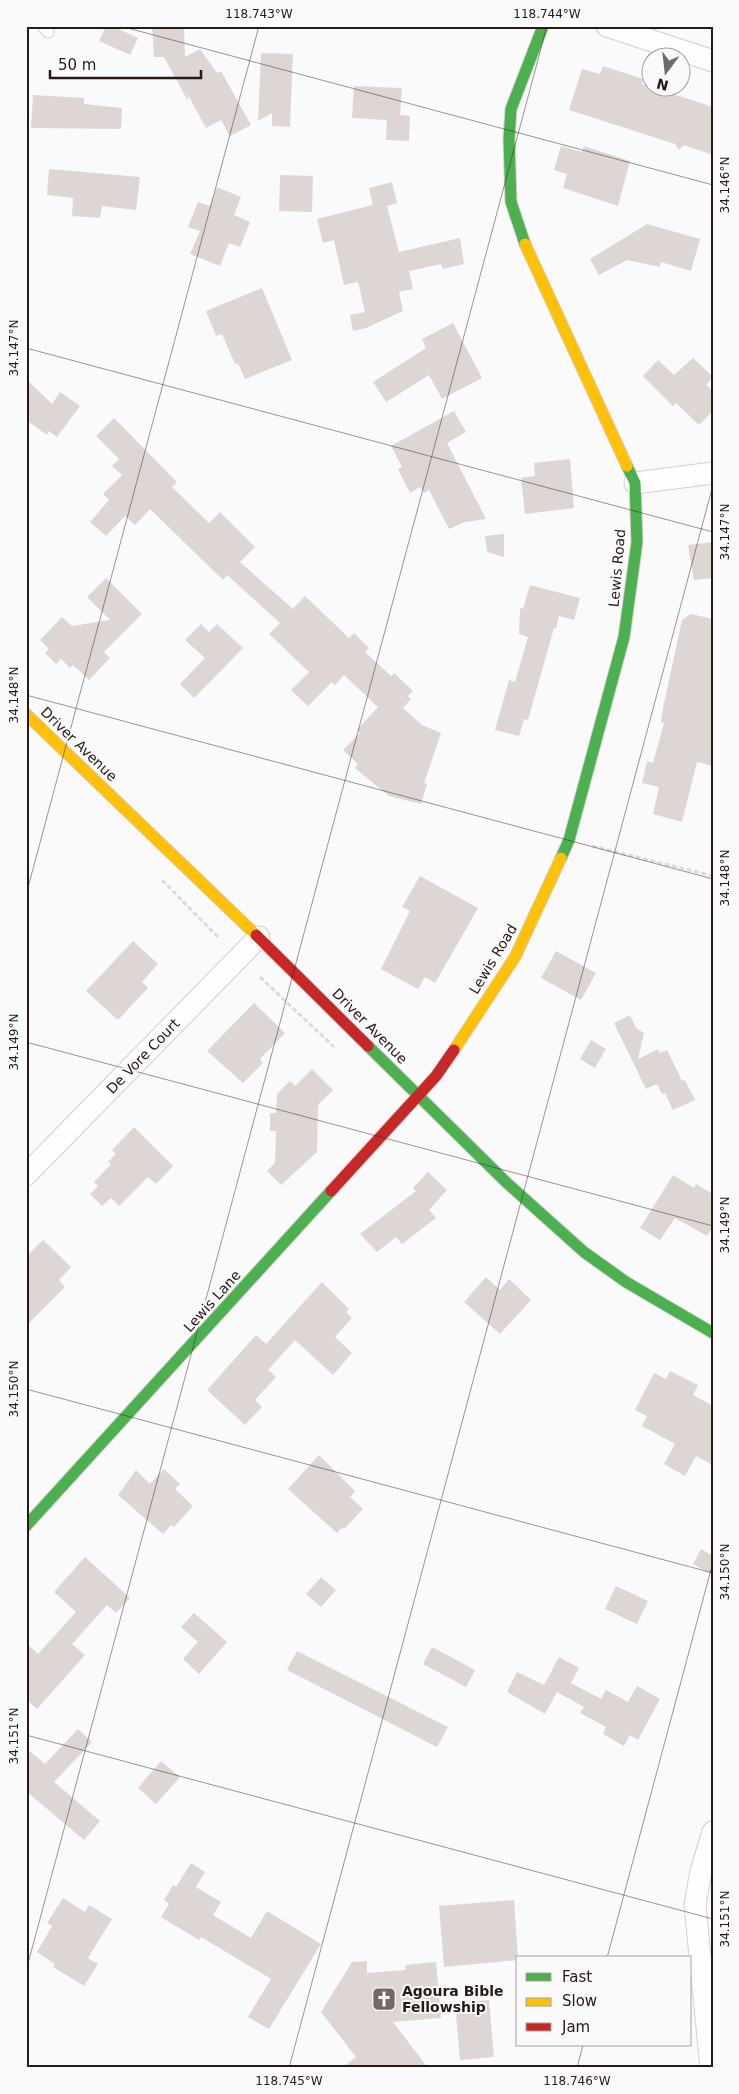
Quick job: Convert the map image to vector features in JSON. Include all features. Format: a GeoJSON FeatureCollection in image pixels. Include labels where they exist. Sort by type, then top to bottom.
{"type":"FeatureCollection","features":[{"type":"Feature","properties":{"kind":"street","name":"Lewis Road"},"geometry":{"type":"LineString","coordinates":[[419,1095],[436,1076],[515,957],[569,840],[624,637],[630,603],[637,542],[635,483],[530,256],[516,222],[511,202],[508,139],[512,109],[543,26]]}},
{"type":"Feature","properties":{"kind":"street"},"geometry":{"type":"LineString","coordinates":[[608,26],[713,61]]}},
{"type":"Feature","properties":{"kind":"street"},"geometry":{"type":"LineString","coordinates":[[635,483],[713,473]]}},
{"type":"Feature","properties":{"kind":"street","name":"Driver Avenue"},"geometry":{"type":"LineString","coordinates":[[26,714],[259,937],[507,1183],[584,1252],[626,1282],[713,1333]]}},
{"type":"Feature","properties":{"kind":"street","name":"De Vore Court"},"geometry":{"type":"LineString","coordinates":[[26,1175],[259,937]]}},
{"type":"Feature","properties":{"kind":"street","name":"Lewis Lane"},"geometry":{"type":"LineString","coordinates":[[26,1526],[419,1095]]}},
{"type":"Feature","properties":{"kind":"street"},"geometry":{"type":"LineString","coordinates":[[711,2068],[695,1905],[701,1871],[713,1832]]}},
{"type":"Feature","properties":{"kind":"path"},"geometry":{"type":"LineString","coordinates":[[586,845],[713,876]]}},
{"type":"Feature","properties":{"kind":"path"},"geometry":{"type":"LineString","coordinates":[[260,977],[338,1052]]}},
{"type":"Feature","properties":{"kind":"building"},"geometry":{"type":"Polygon","coordinates":[[[106,26],[112,26],[138,38],[130,55],[99,41],[106,26]]]}},
{"type":"Feature","properties":{"kind":"building"},"geometry":{"type":"Polygon","coordinates":[[[152,26],[184,26],[185,57],[200,49],[217,73],[221,71],[251,125],[230,136],[221,120],[206,128],[188,95],[188,101],[164,57],[154,57],[152,26]]]}},
{"type":"Feature","properties":{"kind":"building"},"geometry":{"type":"Polygon","coordinates":[[[261,53],[293,54],[290,127],[272,126],[272,113],[258,121],[261,53]]]}},
{"type":"Feature","properties":{"kind":"building"},"geometry":{"type":"Polygon","coordinates":[[[603,66],[642,79],[642,98],[685,98],[713,107],[713,155],[684,145],[679,150],[675,144],[569,110],[582,69],[600,74],[603,66]]]}},
{"type":"Feature","properties":{"kind":"building"},"geometry":{"type":"Polygon","coordinates":[[[354,86],[402,88],[400,115],[410,116],[409,141],[386,140],[387,120],[352,118],[354,86]]]}},
{"type":"Feature","properties":{"kind":"building"},"geometry":{"type":"Polygon","coordinates":[[[33,95],[84,98],[84,104],[122,108],[121,129],[31,128],[33,95]]]}},
{"type":"Feature","properties":{"kind":"building"},"geometry":{"type":"Polygon","coordinates":[[[561,146],[582,152],[584,146],[630,161],[618,206],[563,188],[567,174],[554,170],[561,146]]]}},
{"type":"Feature","properties":{"kind":"building"},"geometry":{"type":"Polygon","coordinates":[[[49,169],[140,177],[136,210],[102,206],[100,218],[72,216],[73,198],[47,195],[49,169]]]}},
{"type":"Feature","properties":{"kind":"building"},"geometry":{"type":"Polygon","coordinates":[[[280,175],[313,176],[312,212],[279,211],[280,175]]]}},
{"type":"Feature","properties":{"kind":"building"},"geometry":{"type":"Polygon","coordinates":[[[392,182],[397,203],[387,206],[399,252],[460,238],[464,264],[443,269],[441,264],[409,271],[413,289],[399,292],[403,311],[366,328],[353,331],[350,315],[365,312],[358,282],[344,285],[334,240],[323,243],[317,219],[373,205],[369,188],[392,182]]]}},
{"type":"Feature","properties":{"kind":"building"},"geometry":{"type":"Polygon","coordinates":[[[217,187],[241,197],[234,215],[250,222],[240,247],[229,243],[220,266],[190,254],[200,231],[188,227],[198,202],[210,206],[217,187]]]}},
{"type":"Feature","properties":{"kind":"building"},"geometry":{"type":"Polygon","coordinates":[[[647,224],[700,239],[691,271],[661,262],[660,267],[627,260],[599,275],[590,259],[647,224]]]}},
{"type":"Feature","properties":{"kind":"building"},"geometry":{"type":"Polygon","coordinates":[[[262,288],[292,360],[245,379],[238,363],[235,364],[222,334],[216,336],[206,311],[262,288]]]}},
{"type":"Feature","properties":{"kind":"building"},"geometry":{"type":"Polygon","coordinates":[[[453,323],[482,378],[442,399],[429,375],[386,402],[373,382],[426,348],[422,339],[453,323]]]}},
{"type":"Feature","properties":{"kind":"building"},"geometry":{"type":"Polygon","coordinates":[[[693,358],[713,377],[706,385],[713,391],[713,411],[699,425],[676,403],[673,406],[643,376],[658,360],[674,375],[693,358]]]}},
{"type":"Feature","properties":{"kind":"building"},"geometry":{"type":"Polygon","coordinates":[[[26,379],[52,404],[60,392],[80,406],[57,437],[49,431],[47,435],[26,420],[26,379]]]}},
{"type":"Feature","properties":{"kind":"building"},"geometry":{"type":"Polygon","coordinates":[[[454,411],[466,432],[447,443],[486,519],[465,522],[449,529],[429,490],[424,493],[420,487],[410,493],[398,469],[402,467],[391,446],[454,411]]]}},
{"type":"Feature","properties":{"kind":"building"},"geometry":{"type":"Polygon","coordinates":[[[114,418],[177,482],[172,487],[209,523],[220,512],[255,547],[240,562],[293,609],[305,596],[349,638],[354,633],[369,648],[365,652],[391,676],[394,673],[413,691],[408,696],[411,699],[403,708],[422,725],[441,733],[424,783],[427,784],[421,804],[389,796],[355,768],[358,764],[343,750],[360,733],[357,730],[378,707],[344,675],[335,685],[332,682],[308,706],[291,690],[309,672],[269,634],[280,623],[227,575],[223,580],[150,509],[135,525],[125,516],[106,536],[90,522],[109,500],[103,494],[122,475],[112,466],[119,459],[96,436],[114,418]]]}},
{"type":"Feature","properties":{"kind":"building"},"geometry":{"type":"Polygon","coordinates":[[[570,459],[574,508],[525,514],[521,478],[535,476],[534,463],[570,459]]]}},
{"type":"Feature","properties":{"kind":"building"},"geometry":{"type":"Polygon","coordinates":[[[504,534],[504,557],[487,552],[485,536],[504,534]]]}},
{"type":"Feature","properties":{"kind":"building"},"geometry":{"type":"Polygon","coordinates":[[[713,542],[713,578],[694,580],[688,545],[713,542]]]}},
{"type":"Feature","properties":{"kind":"building"},"geometry":{"type":"Polygon","coordinates":[[[106,578],[142,614],[104,652],[110,658],[89,680],[73,665],[70,668],[61,659],[56,664],[45,653],[49,649],[40,640],[62,617],[72,626],[110,620],[87,597],[106,578]]]}},
{"type":"Feature","properties":{"kind":"building"},"geometry":{"type":"Polygon","coordinates":[[[530,585],[580,598],[574,620],[559,616],[528,720],[524,719],[519,736],[495,730],[509,680],[515,682],[528,637],[519,634],[520,608],[523,609],[530,585]]]}},
{"type":"Feature","properties":{"kind":"building"},"geometry":{"type":"Polygon","coordinates":[[[691,614],[713,619],[713,766],[697,762],[682,822],[653,814],[659,787],[642,783],[647,761],[653,763],[664,723],[661,722],[663,708],[682,620],[691,614]]]}},
{"type":"Feature","properties":{"kind":"building"},"geometry":{"type":"Polygon","coordinates":[[[201,624],[209,632],[217,624],[243,648],[194,698],[180,684],[205,658],[185,640],[201,624]]]}},
{"type":"Feature","properties":{"kind":"building"},"geometry":{"type":"Polygon","coordinates":[[[420,876],[478,908],[435,983],[425,977],[418,989],[381,969],[410,911],[402,907],[420,876]]]}},
{"type":"Feature","properties":{"kind":"building"},"geometry":{"type":"Polygon","coordinates":[[[133,941],[158,964],[142,982],[148,988],[118,1020],[86,991],[133,941]]]}},
{"type":"Feature","properties":{"kind":"building"},"geometry":{"type":"Polygon","coordinates":[[[556,951],[596,973],[581,1000],[541,978],[556,951]]]}},
{"type":"Feature","properties":{"kind":"building"},"geometry":{"type":"Polygon","coordinates":[[[254,1003],[285,1033],[260,1059],[263,1063],[243,1083],[207,1051],[254,1003]]]}},
{"type":"Feature","properties":{"kind":"building"},"geometry":{"type":"Polygon","coordinates":[[[630,1015],[636,1028],[644,1033],[638,1059],[658,1049],[660,1053],[667,1050],[682,1081],[685,1080],[695,1100],[673,1110],[665,1093],[662,1094],[657,1084],[646,1089],[614,1023],[630,1015]]]}},
{"type":"Feature","properties":{"kind":"building"},"geometry":{"type":"Polygon","coordinates":[[[591,1040],[606,1049],[595,1068],[580,1059],[591,1040]]]}},
{"type":"Feature","properties":{"kind":"building"},"geometry":{"type":"Polygon","coordinates":[[[312,1069],[333,1090],[318,1105],[317,1152],[281,1185],[267,1171],[275,1163],[276,1131],[270,1131],[270,1113],[276,1113],[277,1094],[290,1081],[295,1086],[312,1069]]]}},
{"type":"Feature","properties":{"kind":"building"},"geometry":{"type":"Polygon","coordinates":[[[134,1127],[173,1166],[156,1184],[148,1177],[119,1206],[111,1198],[102,1206],[90,1194],[98,1186],[94,1182],[111,1164],[108,1162],[116,1154],[112,1150],[134,1127]]]}},
{"type":"Feature","properties":{"kind":"building"},"geometry":{"type":"Polygon","coordinates":[[[428,1172],[447,1190],[429,1210],[436,1218],[402,1244],[396,1237],[377,1252],[360,1234],[416,1191],[413,1188],[428,1172]]]}},
{"type":"Feature","properties":{"kind":"building"},"geometry":{"type":"Polygon","coordinates":[[[673,1175],[694,1188],[696,1184],[713,1194],[713,1227],[707,1236],[675,1218],[660,1240],[640,1228],[673,1175]]]}},
{"type":"Feature","properties":{"kind":"building"},"geometry":{"type":"Polygon","coordinates":[[[43,1240],[71,1267],[59,1280],[65,1287],[26,1326],[26,1257],[43,1240]]]}},
{"type":"Feature","properties":{"kind":"building"},"geometry":{"type":"Polygon","coordinates":[[[486,1277],[500,1290],[509,1279],[531,1300],[500,1334],[464,1302],[486,1277]]]}},
{"type":"Feature","properties":{"kind":"building"},"geometry":{"type":"Polygon","coordinates":[[[322,1282],[349,1309],[346,1312],[352,1318],[335,1337],[352,1353],[333,1375],[295,1340],[268,1370],[276,1377],[255,1400],[262,1407],[245,1425],[207,1390],[256,1335],[266,1344],[322,1282]]]}},
{"type":"Feature","properties":{"kind":"building"},"geometry":{"type":"Polygon","coordinates":[[[670,1371],[698,1385],[693,1395],[713,1406],[713,1465],[696,1456],[685,1476],[664,1464],[675,1444],[642,1426],[647,1416],[635,1410],[654,1373],[666,1379],[670,1371]]]}},
{"type":"Feature","properties":{"kind":"building"},"geometry":{"type":"Polygon","coordinates":[[[319,1455],[355,1491],[350,1497],[363,1509],[344,1529],[342,1528],[337,1533],[288,1489],[319,1455]]]}},
{"type":"Feature","properties":{"kind":"building"},"geometry":{"type":"Polygon","coordinates":[[[164,1469],[180,1484],[175,1489],[193,1506],[174,1527],[171,1525],[163,1534],[118,1495],[136,1470],[150,1484],[164,1469]]]}},
{"type":"Feature","properties":{"kind":"building"},"geometry":{"type":"Polygon","coordinates":[[[701,1549],[713,1556],[713,1575],[693,1564],[701,1549]]]}},
{"type":"Feature","properties":{"kind":"building"},"geometry":{"type":"Polygon","coordinates":[[[85,1557],[130,1598],[116,1613],[107,1605],[72,1644],[85,1655],[37,1709],[26,1699],[26,1643],[38,1654],[76,1612],[54,1592],[85,1557]]]}},
{"type":"Feature","properties":{"kind":"building"},"geometry":{"type":"Polygon","coordinates":[[[321,1577],[336,1590],[321,1607],[306,1594],[321,1577]]]}},
{"type":"Feature","properties":{"kind":"building"},"geometry":{"type":"Polygon","coordinates":[[[616,1586],[648,1601],[637,1624],[605,1609],[616,1586]]]}},
{"type":"Feature","properties":{"kind":"building"},"geometry":{"type":"Polygon","coordinates":[[[194,1613],[227,1642],[199,1674],[183,1659],[198,1642],[181,1627],[194,1613]]]}},
{"type":"Feature","properties":{"kind":"building"},"geometry":{"type":"Polygon","coordinates":[[[432,1647],[475,1670],[466,1687],[423,1664],[432,1647]]]}},
{"type":"Feature","properties":{"kind":"building"},"geometry":{"type":"Polygon","coordinates":[[[297,1651],[448,1727],[437,1747],[287,1670],[297,1651]]]}},
{"type":"Feature","properties":{"kind":"building"},"geometry":{"type":"Polygon","coordinates":[[[559,1657],[579,1668],[571,1683],[601,1699],[606,1690],[628,1702],[637,1686],[660,1699],[638,1740],[630,1735],[624,1746],[603,1734],[606,1727],[580,1713],[584,1707],[557,1692],[545,1714],[507,1692],[517,1672],[544,1685],[559,1657]]]}},
{"type":"Feature","properties":{"kind":"building"},"geometry":{"type":"Polygon","coordinates":[[[78,1729],[92,1742],[54,1782],[100,1821],[84,1840],[26,1791],[26,1748],[45,1764],[78,1729]]]}},
{"type":"Feature","properties":{"kind":"building"},"geometry":{"type":"Polygon","coordinates":[[[161,1761],[180,1777],[156,1804],[138,1788],[161,1761]]]}},
{"type":"Feature","properties":{"kind":"building"},"geometry":{"type":"Polygon","coordinates":[[[191,1863],[205,1872],[196,1887],[221,1902],[213,1915],[251,1938],[267,1911],[321,1944],[269,2029],[248,2017],[271,1979],[201,1937],[199,1940],[161,1917],[169,1904],[164,1900],[173,1885],[176,1887],[191,1863]]]}},
{"type":"Feature","properties":{"kind":"building"},"geometry":{"type":"Polygon","coordinates":[[[63,1898],[85,1912],[89,1905],[112,1919],[88,1958],[98,1964],[84,1986],[53,1967],[55,1964],[37,1952],[52,1926],[47,1923],[63,1898]]]}},
{"type":"Feature","properties":{"kind":"building","name":"Agoura Bible Fellowship"},"geometry":{"type":"Polygon","coordinates":[[[514,1900],[518,1956],[516,1956],[516,1960],[444,1967],[439,1906],[514,1900]]]}},
{"type":"Feature","properties":{"kind":"building","name":"Agoura Bible Fellowship"},"geometry":{"type":"Polygon","coordinates":[[[367,1961],[367,1973],[406,1970],[405,1965],[436,1962],[441,2018],[393,2022],[428,2068],[342,2068],[356,2057],[321,2012],[352,1962],[367,1961]]]}},
{"type":"Feature","properties":{"kind":"building"},"geometry":{"type":"Polygon","coordinates":[[[489,2000],[494,2057],[460,2060],[455,2003],[489,2000]]]}},
{"type":"Feature","properties":{"kind":"traffic: fast"},"geometry":{"type":"LineString","coordinates":[[525,244],[511,202],[509,139],[511,109],[543,26]]}},
{"type":"Feature","properties":{"kind":"traffic: fast"},"geometry":{"type":"LineString","coordinates":[[561,858],[569,840],[624,637],[637,542],[635,483],[627,466]]}},
{"type":"Feature","properties":{"kind":"traffic: fast"},"geometry":{"type":"LineString","coordinates":[[368,1046],[507,1183],[584,1252],[626,1282],[713,1333]]}},
{"type":"Feature","properties":{"kind":"traffic: fast"},"geometry":{"type":"LineString","coordinates":[[26,1526],[331,1191]]}},
{"type":"Feature","properties":{"kind":"traffic: slow"},"geometry":{"type":"LineString","coordinates":[[525,244],[627,466]]}},
{"type":"Feature","properties":{"kind":"traffic: slow"},"geometry":{"type":"LineString","coordinates":[[26,714],[256,935]]}},
{"type":"Feature","properties":{"kind":"traffic: slow"},"geometry":{"type":"LineString","coordinates":[[454,1050],[515,957],[561,858]]}},
{"type":"Feature","properties":{"kind":"traffic: jam"},"geometry":{"type":"LineString","coordinates":[[256,935],[368,1046]]}},
{"type":"Feature","properties":{"kind":"traffic: jam"},"geometry":{"type":"LineString","coordinates":[[331,1191],[436,1076],[454,1050]]}},
{"type":"Feature","properties":{"kind":"place","name":"Agoura Bible Fellowship"},"geometry":{"type":"Point","coordinates":[384,1999]}}]}
